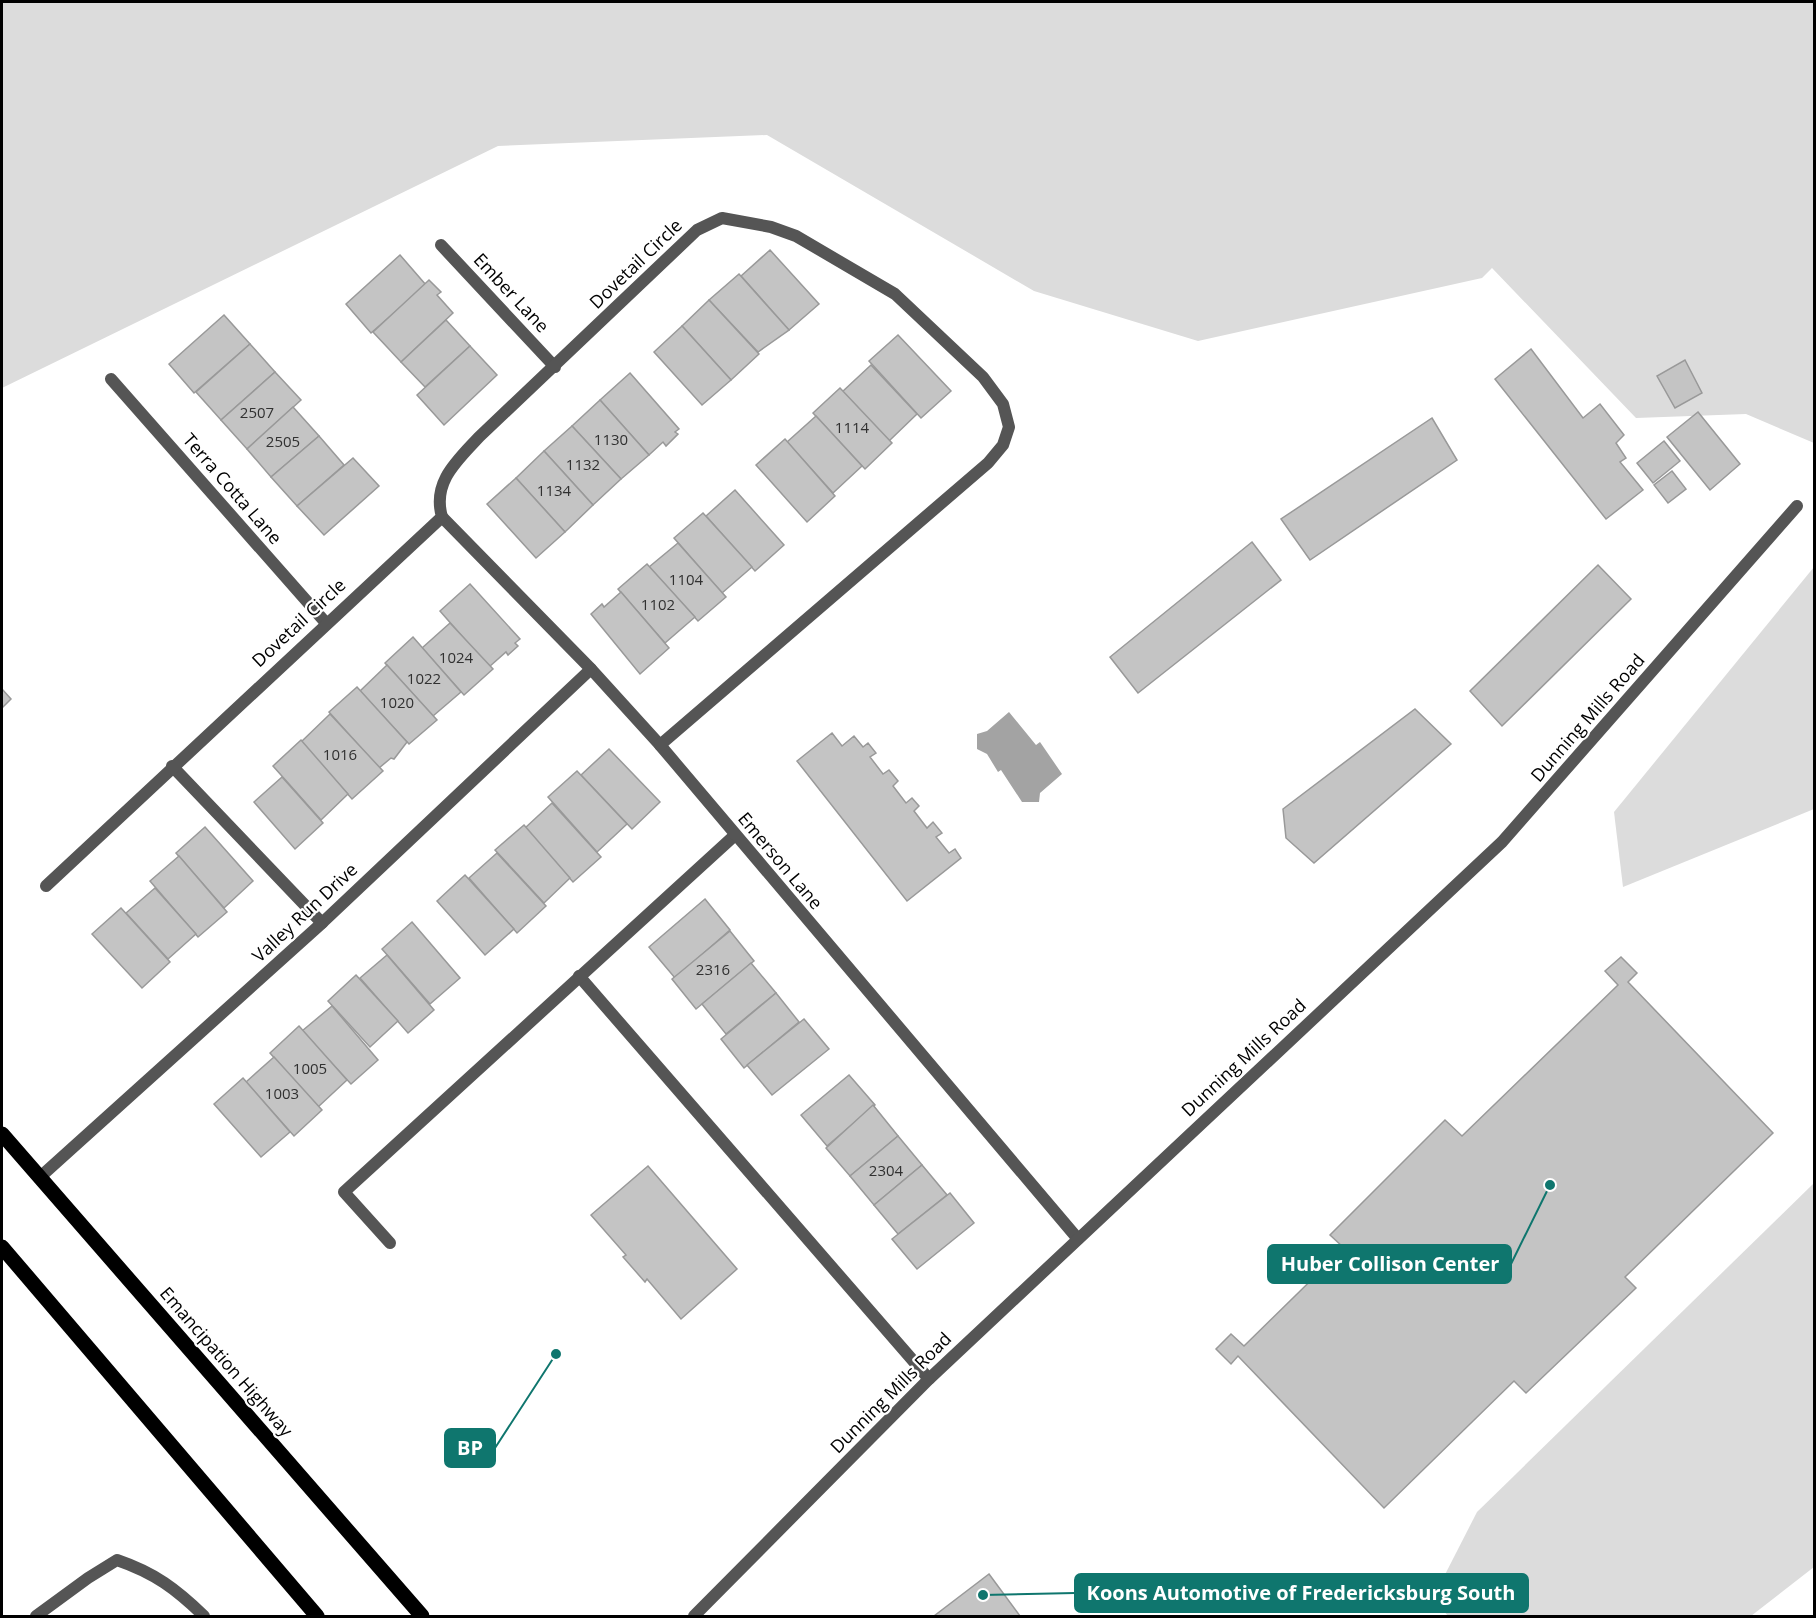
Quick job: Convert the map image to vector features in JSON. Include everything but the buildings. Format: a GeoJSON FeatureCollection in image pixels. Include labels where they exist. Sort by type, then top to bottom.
{"type":"FeatureCollection","features":[{"type":"Feature","properties":{"kind":"main road","name":"Emancipation Highway"},"geometry":{"type":"LineString","coordinates":[[2,1134],[422,1617]]}},
{"type":"Feature","properties":{"kind":"main road"},"geometry":{"type":"LineString","coordinates":[[2,1246],[317,1617]]}},
{"type":"Feature","properties":{"kind":"street","name":"Dovetail Circle"},"geometry":{"type":"LineString","coordinates":[[46,886],[172,766],[442,517],[438,504],[441,486],[447,472],[479,437],[697,230],[722,218],[746,220],[796,236],[895,294],[983,377],[1003,404],[1009,427],[1003,445],[988,462],[660,745]]}},
{"type":"Feature","properties":{"kind":"street","name":"Ember Lane"},"geometry":{"type":"LineString","coordinates":[[441,245],[555,367]]}},
{"type":"Feature","properties":{"kind":"street","name":"Terra Cotta Lane"},"geometry":{"type":"LineString","coordinates":[[111,379],[326,623]]}},
{"type":"Feature","properties":{"kind":"street","name":"Dunning Mills Road"},"geometry":{"type":"LineString","coordinates":[[694,1617],[929,1379],[1503,842],[1797,506]]}},
{"type":"Feature","properties":{"kind":"street","name":"Emerson Lane"},"geometry":{"type":"LineString","coordinates":[[442,517],[591,669],[660,745],[734,836],[1078,1239]]}},
{"type":"Feature","properties":{"kind":"street","name":"Valley Run Drive"},"geometry":{"type":"LineString","coordinates":[[39,1178],[322,923],[591,669]]}},
{"type":"Feature","properties":{"kind":"street"},"geometry":{"type":"LineString","coordinates":[[172,766],[322,923]]}},
{"type":"Feature","properties":{"kind":"street"},"geometry":{"type":"LineString","coordinates":[[390,1243],[344,1192],[734,836]]}},
{"type":"Feature","properties":{"kind":"street"},"geometry":{"type":"LineString","coordinates":[[579,976],[929,1379]]}},
{"type":"Feature","properties":{"kind":"street"},"geometry":{"type":"LineString","coordinates":[[36,1617],[88,1578],[117,1560],[146,1570],[180,1592],[204,1617]]}},
{"type":"Feature","properties":{"kind":"shaded area"},"geometry":{"type":"Polygon","coordinates":[[[2,2],[1814,2],[1814,443],[1746,414],[1636,418],[1492,268],[1482,278],[1198,341],[1034,291],[767,135],[498,146],[2,388],[2,2]]]}},
{"type":"Feature","properties":{"kind":"shaded area"},"geometry":{"type":"Polygon","coordinates":[[[1814,567],[1814,809],[1623,887],[1614,812],[1814,567]]]}},
{"type":"Feature","properties":{"kind":"shaded area"},"geometry":{"type":"Polygon","coordinates":[[[1009,712],[1036,745],[1040,742],[1062,774],[1040,793],[1039,802],[1022,802],[1001,770],[998,772],[987,754],[977,749],[977,734],[987,731],[1009,712]]]}},
{"type":"Feature","properties":{"kind":"shaded area"},"geometry":{"type":"Polygon","coordinates":[[[1814,1183],[1814,1567],[1751,1616],[1448,1616],[1433,1598],[1477,1512],[1814,1183]]]}},
{"type":"Feature","properties":{"kind":"place","name":"Huber Collison Center"},"geometry":{"type":"Point","coordinates":[1550,1185]}},
{"type":"Feature","properties":{"kind":"place","name":"BP"},"geometry":{"type":"Point","coordinates":[556,1354]}},
{"type":"Feature","properties":{"kind":"place","name":"Koons Automotive of Fredericksburg South"},"geometry":{"type":"Point","coordinates":[983,1595]}}]}
